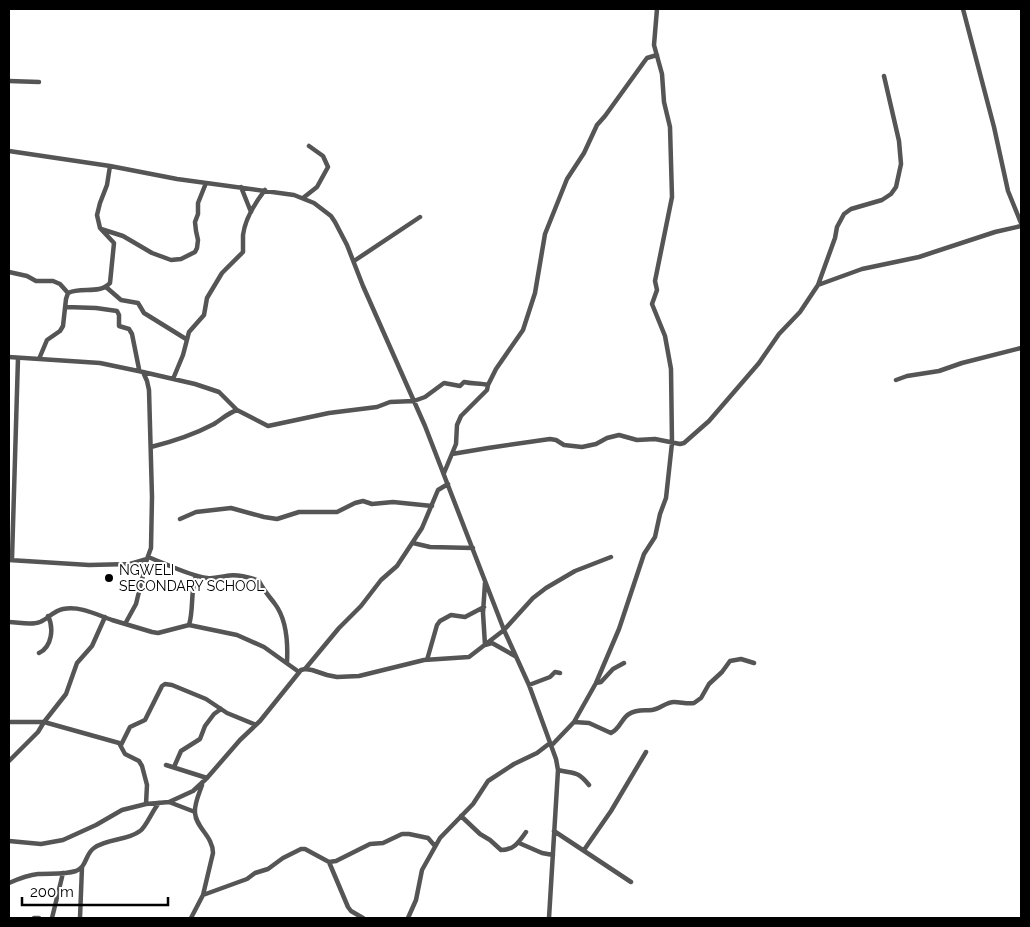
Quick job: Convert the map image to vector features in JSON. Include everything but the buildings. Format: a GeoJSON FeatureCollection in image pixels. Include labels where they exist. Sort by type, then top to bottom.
{"type":"FeatureCollection","features":[{"type":"Feature","properties":{"kind":"street"},"geometry":{"type":"LineString","coordinates":[[408,918],[416,900],[422,870],[434,846],[473,804],[484,786],[493,777],[550,745],[574,722],[596,683],[619,629],[644,554],[655,537],[666,498],[672,443],[671,369],[665,336],[652,304],[657,290],[655,281],[672,197],[670,126],[664,102],[662,74],[654,45],[657,9]]}},
{"type":"Feature","properties":{"kind":"street"},"geometry":{"type":"LineString","coordinates":[[818,285],[862,269],[919,257],[1021,225],[1008,191],[994,127],[963,9]]}},
{"type":"Feature","properties":{"kind":"street"},"geometry":{"type":"LineString","coordinates":[[444,473],[457,440],[457,425],[461,416],[485,392],[496,369],[523,330],[535,293],[545,234],[566,179],[584,153],[591,134],[597,125],[647,58],[657,55]]}},
{"type":"Feature","properties":{"kind":"street"},"geometry":{"type":"LineString","coordinates":[[452,454],[550,439],[564,445],[589,446],[619,434],[637,440],[655,439],[672,443],[684,443],[709,421],[765,356],[779,334],[800,312],[818,285],[844,214],[851,209],[882,200],[896,187],[900,170],[900,151],[892,104],[884,76]]}},
{"type":"Feature","properties":{"kind":"street"},"geometry":{"type":"LineString","coordinates":[[9,81],[39,82]]}},
{"type":"Feature","properties":{"kind":"street"},"geometry":{"type":"LineString","coordinates":[[303,198],[317,186],[328,167],[323,156],[309,146]]}},
{"type":"Feature","properties":{"kind":"street"},"geometry":{"type":"LineString","coordinates":[[9,151],[206,183],[265,190],[303,198],[325,211],[335,222],[354,261],[362,286],[444,473],[504,630],[529,686],[558,770],[549,918]]}},
{"type":"Feature","properties":{"kind":"street"},"geometry":{"type":"LineString","coordinates":[[68,292],[74,290],[94,290],[109,285],[114,243],[101,229],[97,215],[107,185],[110,166]]}},
{"type":"Feature","properties":{"kind":"street"},"geometry":{"type":"LineString","coordinates":[[101,229],[124,236],[152,253],[171,260],[181,259],[194,252],[197,248],[198,240],[195,222],[198,214],[198,203],[206,183]]}},
{"type":"Feature","properties":{"kind":"street"},"geometry":{"type":"LineString","coordinates":[[241,187],[251,212]]}},
{"type":"Feature","properties":{"kind":"street"},"geometry":{"type":"LineString","coordinates":[[173,380],[192,327],[204,315],[207,298],[222,273],[243,252],[243,235],[251,212],[265,190]]}},
{"type":"Feature","properties":{"kind":"street"},"geometry":{"type":"LineString","coordinates":[[354,261],[420,217]]}},
{"type":"Feature","properties":{"kind":"street"},"geometry":{"type":"LineString","coordinates":[[9,272],[27,276],[36,281],[53,281],[60,284],[68,292]]}},
{"type":"Feature","properties":{"kind":"street"},"geometry":{"type":"LineString","coordinates":[[106,287],[121,300],[138,303],[144,313],[186,340]]}},
{"type":"Feature","properties":{"kind":"street"},"geometry":{"type":"LineString","coordinates":[[39,359],[46,340],[62,328],[68,292]]}},
{"type":"Feature","properties":{"kind":"street"},"geometry":{"type":"LineString","coordinates":[[66,307],[117,311],[119,326],[130,329],[141,370],[147,381],[152,497],[151,548],[136,604],[125,624]]}},
{"type":"Feature","properties":{"kind":"street"},"geometry":{"type":"LineString","coordinates":[[896,380],[907,376],[939,371],[1021,348]]}},
{"type":"Feature","properties":{"kind":"street"},"geometry":{"type":"LineString","coordinates":[[9,357],[100,363],[158,374],[173,380],[195,384],[219,392],[237,410],[268,426],[330,413],[382,406],[390,402],[414,401],[425,398],[444,383],[460,386],[464,382],[488,385]]}},
{"type":"Feature","properties":{"kind":"street"},"geometry":{"type":"LineString","coordinates":[[18,358],[10,559],[89,565],[130,564],[148,558],[196,576],[252,578],[260,582],[262,590],[275,604],[283,619],[288,651],[287,662]]}},
{"type":"Feature","properties":{"kind":"street"},"geometry":{"type":"LineString","coordinates":[[150,447],[196,432],[237,410]]}},
{"type":"Feature","properties":{"kind":"street"},"geometry":{"type":"LineString","coordinates":[[9,841],[41,844],[63,840],[96,825],[122,810],[146,804],[169,802],[193,791],[202,784],[256,724],[298,672],[305,669],[339,628],[361,606],[380,580],[397,566],[413,543],[438,490],[448,484]]}},
{"type":"Feature","properties":{"kind":"street"},"geometry":{"type":"LineString","coordinates":[[180,519],[196,512],[229,508],[264,517],[277,518],[299,512],[337,512],[363,501],[372,504],[393,502],[432,506]]}},
{"type":"Feature","properties":{"kind":"street"},"geometry":{"type":"LineString","coordinates":[[413,543],[430,547],[473,548]]}},
{"type":"Feature","properties":{"kind":"street"},"geometry":{"type":"LineString","coordinates":[[305,669],[327,676],[359,676],[427,660],[469,657],[504,630],[534,598],[559,578],[611,557]]}},
{"type":"Feature","properties":{"kind":"street"},"geometry":{"type":"LineString","coordinates":[[189,625],[192,614],[192,588],[196,576]]}},
{"type":"Feature","properties":{"kind":"street"},"geometry":{"type":"LineString","coordinates":[[485,579],[485,645]]}},
{"type":"Feature","properties":{"kind":"street"},"geometry":{"type":"LineString","coordinates":[[427,660],[437,625],[440,621],[451,616],[468,616],[484,608]]}},
{"type":"Feature","properties":{"kind":"street"},"geometry":{"type":"LineString","coordinates":[[9,622],[34,624],[63,609],[79,609],[91,611],[125,624],[158,633],[189,625],[237,635],[264,646],[298,672]]}},
{"type":"Feature","properties":{"kind":"street"},"geometry":{"type":"LineString","coordinates":[[39,653],[46,649],[52,634],[51,622],[48,616]]}},
{"type":"Feature","properties":{"kind":"street"},"geometry":{"type":"LineString","coordinates":[[9,761],[38,732],[66,694],[77,663],[92,646],[105,617]]}},
{"type":"Feature","properties":{"kind":"street"},"geometry":{"type":"LineString","coordinates":[[485,645],[492,643],[517,657]]}},
{"type":"Feature","properties":{"kind":"street"},"geometry":{"type":"LineString","coordinates":[[574,722],[589,723],[611,733],[618,728],[624,718],[639,710],[654,710],[674,702],[694,703],[701,698],[709,684],[732,659],[741,659],[754,663]]}},
{"type":"Feature","properties":{"kind":"street"},"geometry":{"type":"LineString","coordinates":[[596,683],[601,682],[613,669],[624,663]]}},
{"type":"Feature","properties":{"kind":"street"},"geometry":{"type":"LineString","coordinates":[[529,686],[550,677],[555,672],[560,673]]}},
{"type":"Feature","properties":{"kind":"street"},"geometry":{"type":"LineString","coordinates":[[121,745],[130,728],[145,720],[165,684],[206,699],[244,721],[256,724]]}},
{"type":"Feature","properties":{"kind":"street"},"geometry":{"type":"LineString","coordinates":[[174,767],[181,751],[200,739],[205,726],[214,714],[221,709]]}},
{"type":"Feature","properties":{"kind":"street"},"geometry":{"type":"LineString","coordinates":[[9,722],[44,722],[121,745],[125,754],[140,761],[147,786],[146,804]]}},
{"type":"Feature","properties":{"kind":"street"},"geometry":{"type":"LineString","coordinates":[[584,850],[611,811],[646,752]]}},
{"type":"Feature","properties":{"kind":"street"},"geometry":{"type":"LineString","coordinates":[[166,765],[207,778]]}},
{"type":"Feature","properties":{"kind":"street"},"geometry":{"type":"LineString","coordinates":[[558,770],[577,773],[582,776],[588,785]]}},
{"type":"Feature","properties":{"kind":"street"},"geometry":{"type":"LineString","coordinates":[[191,918],[203,895],[213,853],[213,846],[196,818],[195,812],[202,784]]}},
{"type":"Feature","properties":{"kind":"street"},"geometry":{"type":"LineString","coordinates":[[169,802],[195,812]]}},
{"type":"Feature","properties":{"kind":"street"},"geometry":{"type":"LineString","coordinates":[[9,883],[28,876],[63,874],[79,870],[92,850],[109,840],[132,835],[142,830],[151,812],[159,803]]}},
{"type":"Feature","properties":{"kind":"street"},"geometry":{"type":"LineString","coordinates":[[461,816],[501,850],[512,848],[519,843],[526,832]]}},
{"type":"Feature","properties":{"kind":"street"},"geometry":{"type":"LineString","coordinates":[[554,831],[631,882]]}},
{"type":"Feature","properties":{"kind":"street"},"geometry":{"type":"LineString","coordinates":[[203,895],[247,879],[255,873],[266,871],[283,858],[300,849],[304,849],[328,862],[336,861],[370,844],[383,843],[402,834],[428,838],[434,846]]}},
{"type":"Feature","properties":{"kind":"street"},"geometry":{"type":"LineString","coordinates":[[519,843],[542,853],[553,855]]}},
{"type":"Feature","properties":{"kind":"street"},"geometry":{"type":"LineString","coordinates":[[328,862],[348,907],[363,918]]}},
{"type":"Feature","properties":{"kind":"street"},"geometry":{"type":"LineString","coordinates":[[80,918],[82,867]]}},
{"type":"Feature","properties":{"kind":"street"},"geometry":{"type":"LineString","coordinates":[[52,918],[63,874]]}},
{"type":"Feature","properties":{"kind":"street"},"geometry":{"type":"LineString","coordinates":[[34,918],[39,918]]}},
{"type":"Feature","properties":{"kind":"place","name":"NGWELI SECONDARY SCHOOL"},"geometry":{"type":"Point","coordinates":[109,578]}}]}
